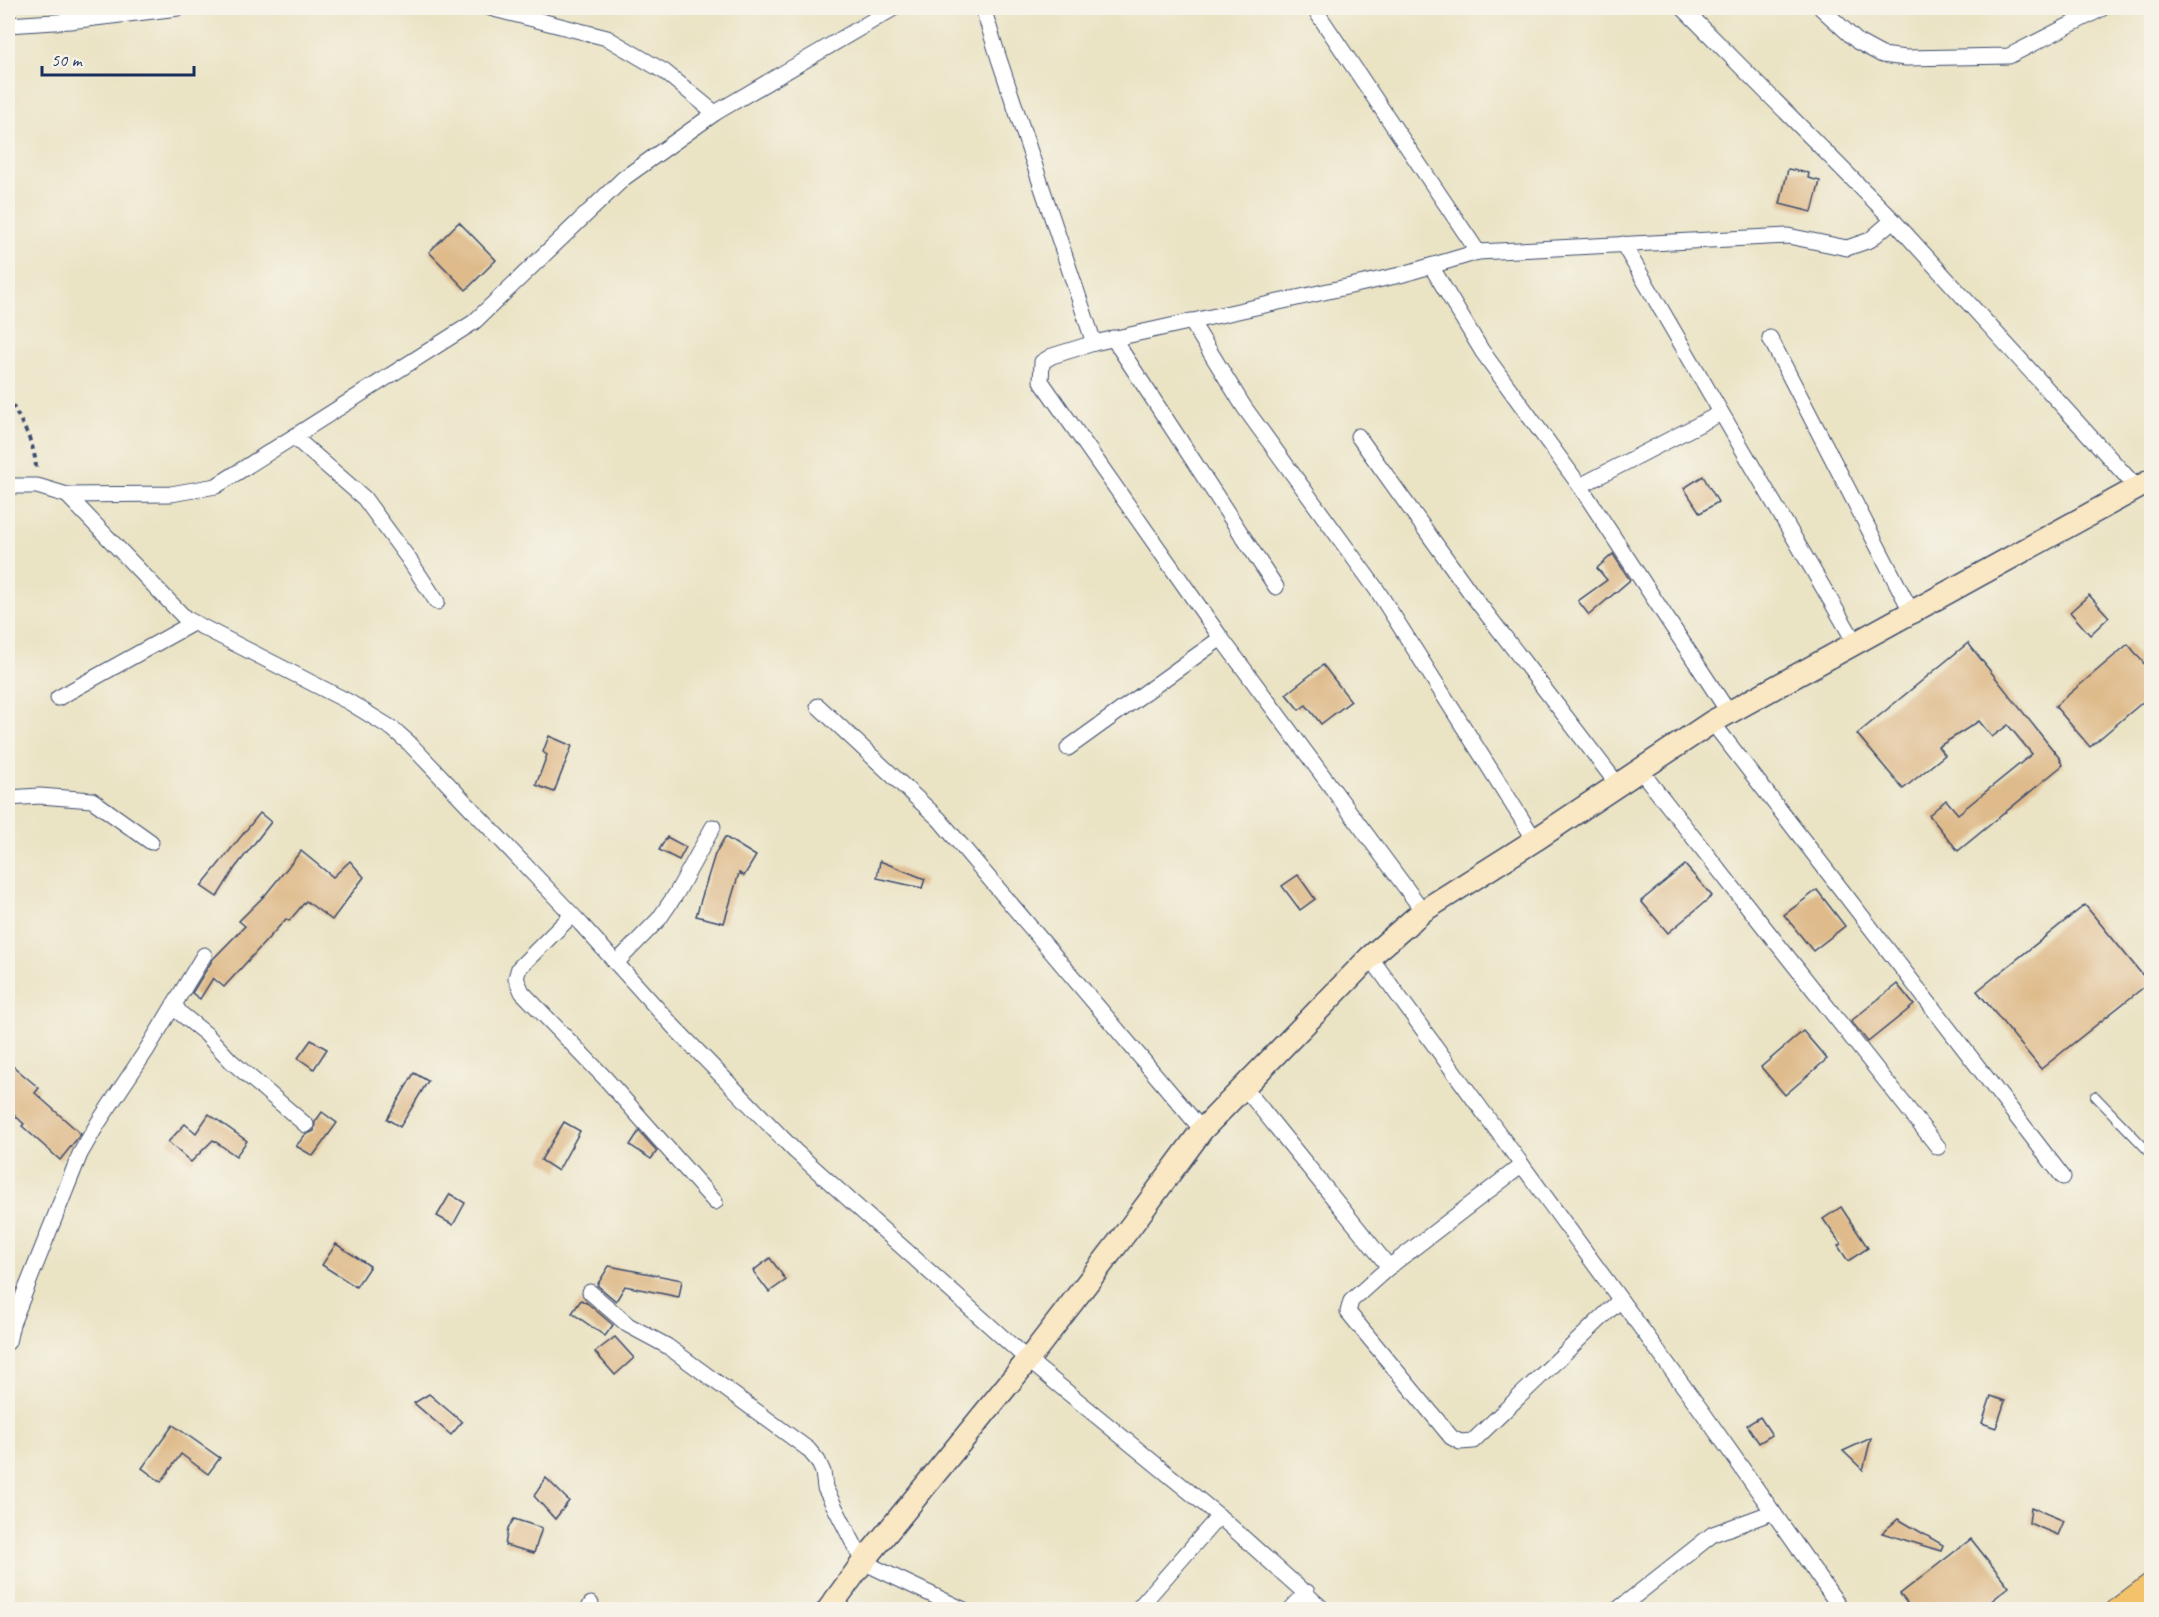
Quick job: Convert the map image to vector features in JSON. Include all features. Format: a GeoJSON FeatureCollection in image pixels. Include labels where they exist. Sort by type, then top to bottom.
{"type":"FeatureCollection","features":[{"type":"Feature","properties":{"kind":"main road"},"geometry":{"type":"LineString","coordinates":[[2120,1610],[2151,1586]]}},
{"type":"Feature","properties":{"kind":"street"},"geometry":{"type":"LineString","coordinates":[[8,25],[70,21],[178,8]]}},
{"type":"Feature","properties":{"kind":"street"},"geometry":{"type":"LineString","coordinates":[[490,8],[607,38],[665,72],[715,113]]}},
{"type":"Feature","properties":{"kind":"street"},"geometry":{"type":"LineString","coordinates":[[8,486],[37,486],[67,495],[171,494],[216,486],[474,322],[624,178],[715,113],[894,8]]}},
{"type":"Feature","properties":{"kind":"street"},"geometry":{"type":"LineString","coordinates":[[983,8],[1094,343]]}},
{"type":"Feature","properties":{"kind":"street"},"geometry":{"type":"LineString","coordinates":[[1314,8],[1478,252]]}},
{"type":"Feature","properties":{"kind":"street"},"geometry":{"type":"LineString","coordinates":[[828,1610],[862,1562],[1028,1360],[1202,1130],[1370,957],[1423,911],[1721,718],[1912,613],[2147,491],[1893,220],[1683,8]]}},
{"type":"Feature","properties":{"kind":"street"},"geometry":{"type":"LineString","coordinates":[[1821,8],[1858,42],[1882,55],[1906,58],[2009,56],[2103,8]]}},
{"type":"Feature","properties":{"kind":"street"},"geometry":{"type":"LineString","coordinates":[[1423,911],[1221,638],[1041,381],[1042,362],[1052,356],[1113,338],[1389,278],[1478,252],[1788,236],[1847,248],[1870,240],[1893,220]]}},
{"type":"Feature","properties":{"kind":"street"},"geometry":{"type":"LineString","coordinates":[[1623,244],[1856,644]]}},
{"type":"Feature","properties":{"kind":"street"},"geometry":{"type":"LineString","coordinates":[[1431,266],[1482,351],[1580,486],[1721,718],[1877,939],[2063,1178]]}},
{"type":"Feature","properties":{"kind":"street"},"geometry":{"type":"LineString","coordinates":[[1191,321],[1244,407],[1377,590],[1535,840]]}},
{"type":"Feature","properties":{"kind":"street"},"geometry":{"type":"LineString","coordinates":[[1113,338],[1276,587]]}},
{"type":"Feature","properties":{"kind":"street"},"geometry":{"type":"LineString","coordinates":[[1770,338],[1912,613]]}},
{"type":"Feature","properties":{"kind":"street"},"geometry":{"type":"LineString","coordinates":[[1580,486],[1721,413]]}},
{"type":"Feature","properties":{"kind":"street"},"geometry":{"type":"LineString","coordinates":[[1358,436],[1470,592],[1618,785]]}},
{"type":"Feature","properties":{"kind":"street"},"geometry":{"type":"LineString","coordinates":[[294,437],[364,498],[437,602]]}},
{"type":"Feature","properties":{"kind":"street"},"geometry":{"type":"LineString","coordinates":[[67,495],[177,610],[193,622],[349,702],[393,729],[409,743],[572,915],[673,1026],[795,1151],[1028,1360],[1219,1516],[1307,1592],[1324,1610]]}},
{"type":"Feature","properties":{"kind":"street"},"geometry":{"type":"LineString","coordinates":[[58,698],[193,622]]}},
{"type":"Feature","properties":{"kind":"street"},"geometry":{"type":"LineString","coordinates":[[1068,748],[1221,638]]}},
{"type":"Feature","properties":{"kind":"street"},"geometry":{"type":"LineString","coordinates":[[818,706],[939,819],[1202,1130]]}},
{"type":"Feature","properties":{"kind":"street"},"geometry":{"type":"LineString","coordinates":[[1640,770],[1862,1048],[1898,1099],[1938,1146]]}},
{"type":"Feature","properties":{"kind":"street"},"geometry":{"type":"LineString","coordinates":[[8,798],[40,796],[92,800],[151,842]]}},
{"type":"Feature","properties":{"kind":"street"},"geometry":{"type":"LineString","coordinates":[[616,963],[659,919],[676,894],[713,827]]}},
{"type":"Feature","properties":{"kind":"street"},"geometry":{"type":"LineString","coordinates":[[572,915],[519,968],[516,978],[522,992],[605,1078],[715,1202]]}},
{"type":"Feature","properties":{"kind":"street"},"geometry":{"type":"LineString","coordinates":[[8,1342],[10,1322],[80,1154],[204,955]]}},
{"type":"Feature","properties":{"kind":"street"},"geometry":{"type":"LineString","coordinates":[[1370,957],[1842,1610]]}},
{"type":"Feature","properties":{"kind":"street"},"geometry":{"type":"LineString","coordinates":[[174,1004],[180,1013],[206,1034],[231,1061],[306,1125]]}},
{"type":"Feature","properties":{"kind":"street"},"geometry":{"type":"LineString","coordinates":[[1244,1087],[1389,1268]]}},
{"type":"Feature","properties":{"kind":"street"},"geometry":{"type":"LineString","coordinates":[[1522,1165],[1389,1268],[1351,1301],[1348,1312],[1451,1437],[1460,1442],[1473,1441],[1620,1300]]}},
{"type":"Feature","properties":{"kind":"street"},"geometry":{"type":"LineString","coordinates":[[590,1292],[628,1325],[667,1346],[808,1449],[818,1461],[823,1472],[825,1488],[862,1562],[964,1610]]}},
{"type":"Feature","properties":{"kind":"street"},"geometry":{"type":"LineString","coordinates":[[1617,1610],[1713,1534],[1773,1512]]}},
{"type":"Feature","properties":{"kind":"street"},"geometry":{"type":"LineString","coordinates":[[1137,1610],[1219,1516]]}},
{"type":"Feature","properties":{"kind":"street"},"geometry":{"type":"LineString","coordinates":[[1290,1610],[1307,1592]]}},
{"type":"Feature","properties":{"kind":"lane"},"geometry":{"type":"LineString","coordinates":[[2095,1096],[2151,1155]]}},
{"type":"Feature","properties":{"kind":"path"},"geometry":{"type":"LineString","coordinates":[[8,397],[34,451],[37,486]]}},
{"type":"Feature","properties":{"kind":"building"},"geometry":{"type":"Polygon","coordinates":[[[1788,169],[1809,173],[1808,178],[1820,181],[1812,212],[1780,204],[1788,169]]]}},
{"type":"Feature","properties":{"kind":"building"},"geometry":{"type":"Polygon","coordinates":[[[459,222],[496,260],[466,290],[429,252],[459,222]]]}},
{"type":"Feature","properties":{"kind":"building"},"geometry":{"type":"Polygon","coordinates":[[[1703,476],[1718,502],[1700,513],[1684,488],[1703,476]]]}},
{"type":"Feature","properties":{"kind":"building"},"geometry":{"type":"Polygon","coordinates":[[[1613,554],[1630,580],[1589,615],[1578,601],[1607,580],[1597,568],[1613,554]]]}},
{"type":"Feature","properties":{"kind":"building"},"geometry":{"type":"Polygon","coordinates":[[[2089,595],[2109,617],[2090,635],[2070,612],[2089,595]]]}},
{"type":"Feature","properties":{"kind":"building"},"geometry":{"type":"Polygon","coordinates":[[[1968,643],[2063,765],[1958,851],[1929,815],[1946,800],[1958,814],[2032,754],[2008,725],[1992,737],[1979,721],[1938,747],[1945,755],[1903,789],[1857,734],[1968,643]]]}},
{"type":"Feature","properties":{"kind":"building"},"geometry":{"type":"Polygon","coordinates":[[[2128,644],[2151,672],[2151,695],[2090,747],[2055,706],[2128,644]]]}},
{"type":"Feature","properties":{"kind":"building"},"geometry":{"type":"Polygon","coordinates":[[[1323,665],[1351,701],[1321,724],[1306,705],[1299,710],[1286,694],[1323,665]]]}},
{"type":"Feature","properties":{"kind":"building"},"geometry":{"type":"Polygon","coordinates":[[[549,736],[572,746],[554,792],[536,785],[547,755],[543,752],[549,736]]]}},
{"type":"Feature","properties":{"kind":"building"},"geometry":{"type":"Polygon","coordinates":[[[260,813],[271,822],[235,868],[217,897],[201,886],[260,813]]]}},
{"type":"Feature","properties":{"kind":"building"},"geometry":{"type":"Polygon","coordinates":[[[667,837],[686,847],[679,860],[659,850],[667,837]]]}},
{"type":"Feature","properties":{"kind":"building"},"geometry":{"type":"Polygon","coordinates":[[[725,837],[756,856],[744,876],[739,873],[724,923],[696,916],[715,854],[725,837]]]}},
{"type":"Feature","properties":{"kind":"building"},"geometry":{"type":"Polygon","coordinates":[[[301,851],[333,877],[350,861],[364,877],[332,920],[306,901],[289,921],[286,919],[224,987],[213,978],[200,999],[192,993],[213,959],[245,926],[239,921],[266,894],[301,851]]]}},
{"type":"Feature","properties":{"kind":"building"},"geometry":{"type":"Polygon","coordinates":[[[880,861],[925,879],[922,888],[877,878],[880,861]]]}},
{"type":"Feature","properties":{"kind":"building"},"geometry":{"type":"Polygon","coordinates":[[[1685,865],[1712,896],[1668,933],[1641,901],[1685,865]]]}},
{"type":"Feature","properties":{"kind":"building"},"geometry":{"type":"Polygon","coordinates":[[[1298,875],[1315,899],[1300,910],[1282,886],[1298,875]]]}},
{"type":"Feature","properties":{"kind":"building"},"geometry":{"type":"Polygon","coordinates":[[[1817,890],[1845,926],[1813,951],[1784,915],[1817,890]]]}},
{"type":"Feature","properties":{"kind":"building"},"geometry":{"type":"Polygon","coordinates":[[[2085,905],[2149,983],[2041,1069],[1977,991],[2085,905]]]}},
{"type":"Feature","properties":{"kind":"building"},"geometry":{"type":"Polygon","coordinates":[[[1897,984],[1914,1005],[1868,1042],[1851,1021],[1897,984]]]}},
{"type":"Feature","properties":{"kind":"building"},"geometry":{"type":"Polygon","coordinates":[[[1803,1031],[1827,1059],[1785,1095],[1761,1067],[1803,1031]]]}},
{"type":"Feature","properties":{"kind":"building"},"geometry":{"type":"Polygon","coordinates":[[[311,1040],[327,1049],[314,1069],[298,1058],[311,1040]]]}},
{"type":"Feature","properties":{"kind":"building"},"geometry":{"type":"Polygon","coordinates":[[[8,1062],[39,1088],[35,1093],[81,1134],[60,1160],[22,1126],[24,1124],[8,1109],[8,1062]]]}},
{"type":"Feature","properties":{"kind":"building"},"geometry":{"type":"Polygon","coordinates":[[[414,1073],[428,1081],[400,1127],[387,1119],[414,1073]]]}},
{"type":"Feature","properties":{"kind":"building"},"geometry":{"type":"Polygon","coordinates":[[[322,1112],[337,1123],[313,1156],[296,1146],[305,1135],[314,1131],[315,1122],[322,1112]]]}},
{"type":"Feature","properties":{"kind":"building"},"geometry":{"type":"Polygon","coordinates":[[[209,1114],[247,1141],[236,1156],[213,1140],[191,1162],[168,1142],[185,1124],[196,1133],[209,1114]]]}},
{"type":"Feature","properties":{"kind":"building"},"geometry":{"type":"Polygon","coordinates":[[[564,1122],[580,1131],[558,1171],[541,1160],[564,1122]]]}},
{"type":"Feature","properties":{"kind":"building"},"geometry":{"type":"Polygon","coordinates":[[[639,1131],[657,1151],[651,1159],[630,1145],[639,1131]]]}},
{"type":"Feature","properties":{"kind":"building"},"geometry":{"type":"Polygon","coordinates":[[[450,1194],[465,1203],[453,1225],[437,1216],[450,1194]]]}},
{"type":"Feature","properties":{"kind":"building"},"geometry":{"type":"Polygon","coordinates":[[[1841,1207],[1868,1248],[1848,1261],[1838,1246],[1841,1244],[1823,1219],[1841,1207]]]}},
{"type":"Feature","properties":{"kind":"building"},"geometry":{"type":"Polygon","coordinates":[[[336,1244],[370,1266],[356,1287],[322,1265],[336,1244]]]}},
{"type":"Feature","properties":{"kind":"building"},"geometry":{"type":"Polygon","coordinates":[[[770,1258],[786,1280],[769,1292],[753,1271],[770,1258]]]}},
{"type":"Feature","properties":{"kind":"building"},"geometry":{"type":"Polygon","coordinates":[[[609,1266],[682,1280],[679,1297],[625,1286],[616,1301],[597,1285],[609,1266]]]}},
{"type":"Feature","properties":{"kind":"building"},"geometry":{"type":"Polygon","coordinates":[[[581,1300],[613,1325],[605,1336],[572,1313],[581,1300]]]}},
{"type":"Feature","properties":{"kind":"building"},"geometry":{"type":"Polygon","coordinates":[[[615,1337],[634,1358],[615,1375],[595,1352],[615,1337]]]}},
{"type":"Feature","properties":{"kind":"building"},"geometry":{"type":"Polygon","coordinates":[[[429,1394],[462,1422],[451,1435],[414,1403],[429,1394]]]}},
{"type":"Feature","properties":{"kind":"building"},"geometry":{"type":"Polygon","coordinates":[[[1991,1396],[2005,1401],[1996,1428],[1982,1423],[1991,1396]]]}},
{"type":"Feature","properties":{"kind":"building"},"geometry":{"type":"Polygon","coordinates":[[[1760,1417],[1772,1435],[1759,1443],[1747,1425],[1760,1417]]]}},
{"type":"Feature","properties":{"kind":"building"},"geometry":{"type":"Polygon","coordinates":[[[173,1425],[220,1458],[208,1474],[181,1454],[161,1482],[142,1468],[173,1425]]]}},
{"type":"Feature","properties":{"kind":"building"},"geometry":{"type":"Polygon","coordinates":[[[1871,1438],[1863,1470],[1843,1451],[1871,1438]]]}},
{"type":"Feature","properties":{"kind":"building"},"geometry":{"type":"Polygon","coordinates":[[[546,1478],[569,1501],[555,1519],[534,1496],[546,1478]]]}},
{"type":"Feature","properties":{"kind":"building"},"geometry":{"type":"Polygon","coordinates":[[[2031,1507],[2064,1521],[2058,1535],[2029,1523],[2031,1507]]]}},
{"type":"Feature","properties":{"kind":"building"},"geometry":{"type":"Polygon","coordinates":[[[514,1519],[542,1528],[534,1553],[505,1545],[508,1528],[514,1519]]]}},
{"type":"Feature","properties":{"kind":"building"},"geometry":{"type":"Polygon","coordinates":[[[1898,1519],[1943,1545],[1941,1551],[1882,1533],[1898,1519]]]}},
{"type":"Feature","properties":{"kind":"building"},"geometry":{"type":"Polygon","coordinates":[[[1971,1539],[2009,1587],[1980,1610],[1912,1610],[1900,1594],[1971,1539]]]}}]}
